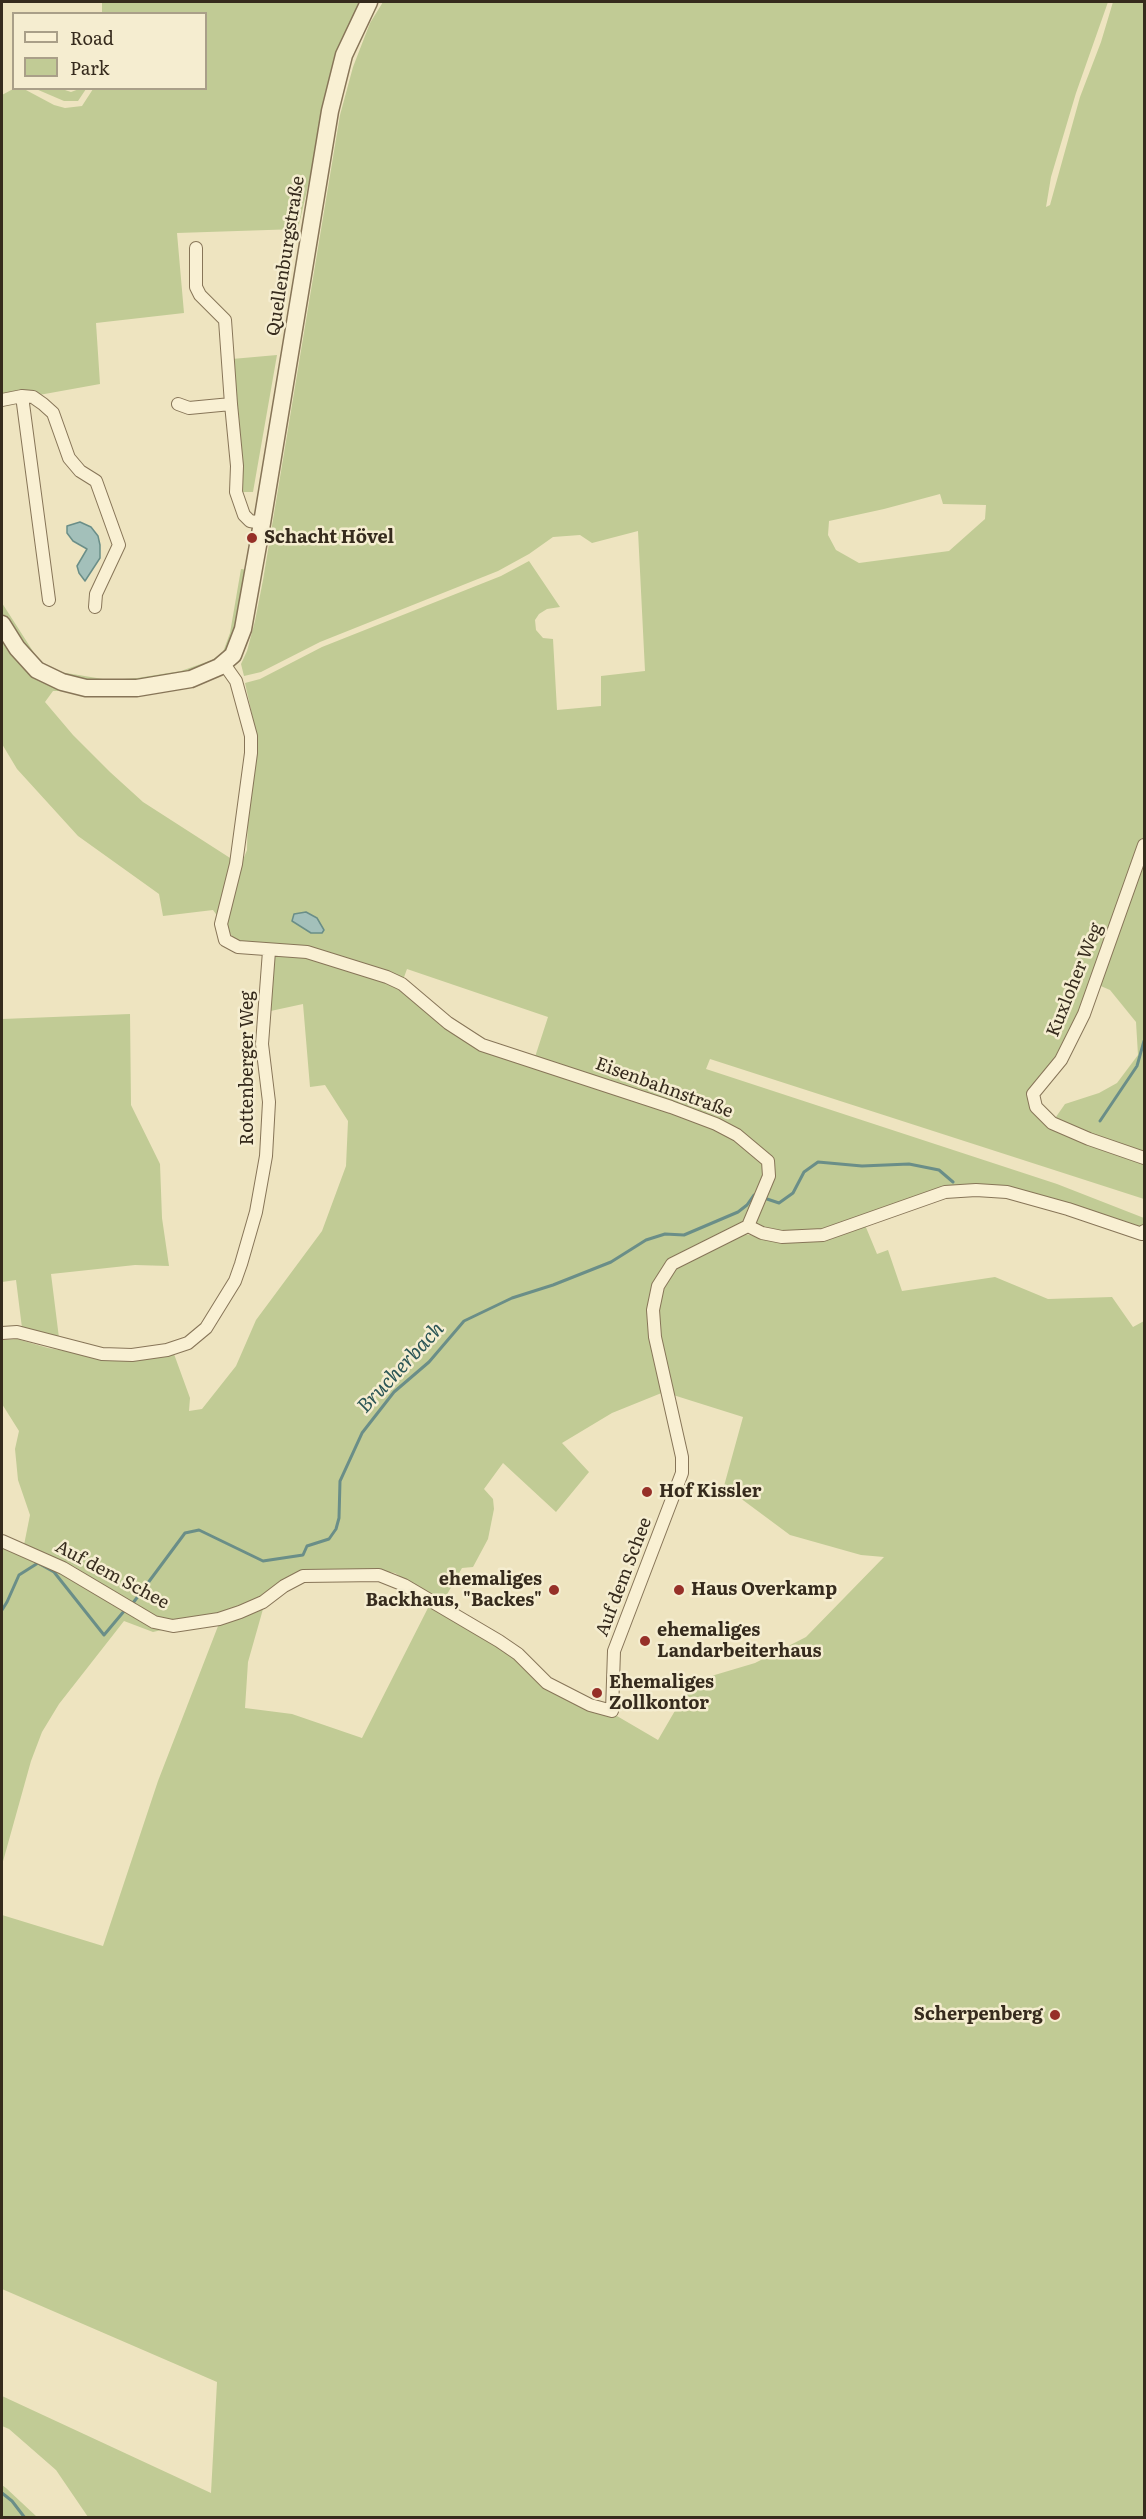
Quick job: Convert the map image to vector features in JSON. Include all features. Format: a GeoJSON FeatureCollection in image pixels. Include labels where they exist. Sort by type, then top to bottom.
{"type":"FeatureCollection","features":[{"type":"Feature","properties":{"kind":"street","name":"Quellenburgstraße"},"geometry":{"type":"LineString","coordinates":[[219,667],[236,649],[243,629],[330,111],[344,55],[355,27],[369,2]]}},
{"type":"Feature","properties":{"kind":"street"},"geometry":{"type":"LineString","coordinates":[[196,248],[196,287],[200,295],[225,320],[237,466],[236,492],[244,515],[250,521],[262,523]]}},
{"type":"Feature","properties":{"kind":"street"},"geometry":{"type":"LineString","coordinates":[[2,400],[22,396],[33,397],[54,412],[69,458],[80,471],[96,481],[119,545],[96,594],[95,607]]}},
{"type":"Feature","properties":{"kind":"street"},"geometry":{"type":"LineString","coordinates":[[22,396],[49,600]]}},
{"type":"Feature","properties":{"kind":"street"},"geometry":{"type":"LineString","coordinates":[[178,404],[189,408],[231,404]]}},
{"type":"Feature","properties":{"kind":"street"},"geometry":{"type":"LineString","coordinates":[[2,624],[28,663],[47,676],[74,686],[101,689],[137,688],[191,679],[219,667],[236,681],[251,736],[236,864],[221,924],[225,940],[231,944],[269,951]]}},
{"type":"Feature","properties":{"kind":"street","name":"Kuxloher Weg"},"geometry":{"type":"LineString","coordinates":[[1144,845],[1084,1014],[1061,1060],[1033,1094],[1036,1107],[1052,1123],[1144,1158]]}},
{"type":"Feature","properties":{"kind":"street","name":"Eisenbahnstraße"},"geometry":{"type":"LineString","coordinates":[[269,951],[307,952],[387,977],[402,984],[448,1023],[482,1045],[671,1107],[716,1124],[736,1135],[768,1161],[770,1176],[748,1226]]}},
{"type":"Feature","properties":{"kind":"street","name":"Rottenberger Weg"},"geometry":{"type":"LineString","coordinates":[[2,1333],[17,1332],[102,1354],[132,1355],[167,1350],[188,1343],[206,1328],[235,1281],[241,1264],[256,1212],[266,1156],[269,1102],[262,1044],[269,951]]}},
{"type":"Feature","properties":{"kind":"street"},"geometry":{"type":"LineString","coordinates":[[748,1226],[762,1233],[782,1237],[823,1234],[945,1192],[976,1191],[1007,1192],[1143,1232]]}},
{"type":"Feature","properties":{"kind":"street","name":"Auf dem Schee"},"geometry":{"type":"LineString","coordinates":[[2,1541],[63,1568],[154,1622],[173,1626],[219,1619],[240,1612],[263,1602],[284,1586],[303,1576],[379,1575],[404,1585],[500,1641],[518,1654],[547,1683],[590,1705],[612,1711],[614,1651],[682,1473],[682,1457],[655,1337],[653,1310],[658,1286],[672,1264],[748,1226]]}},
{"type":"Feature","properties":{"kind":"green space"},"geometry":{"type":"Polygon","coordinates":[[[102,2],[361,2],[320,134],[298,229],[177,233],[184,313],[96,323],[100,384],[39,395],[24,392],[2,394],[2,95],[12,90],[26,90],[54,105],[65,108],[82,106],[92,90],[207,90],[207,12],[102,12],[102,2]]]}},
{"type":"Feature","properties":{"kind":"green space"},"geometry":{"type":"Polygon","coordinates":[[[383,2],[1108,2],[1076,93],[1051,177],[1046,207],[1050,205],[1080,97],[1113,2],[1144,2],[1144,1199],[710,1059],[706,1069],[1057,1184],[1144,1218],[1144,1223],[1138,1230],[1068,1206],[1006,1189],[945,1189],[824,1233],[785,1235],[762,1230],[753,1222],[772,1178],[769,1159],[753,1142],[739,1133],[691,1111],[688,1118],[715,1128],[749,1149],[763,1162],[765,1172],[760,1193],[740,1227],[673,1263],[657,1282],[653,1301],[652,1337],[664,1392],[612,1413],[562,1443],[589,1472],[556,1512],[503,1463],[484,1489],[493,1499],[494,1509],[488,1539],[473,1567],[462,1568],[441,1605],[395,1573],[327,1569],[284,1581],[259,1600],[240,1609],[201,1618],[175,1621],[156,1619],[75,1567],[24,1545],[30,1515],[18,1480],[15,1449],[19,1431],[2,1404],[2,1340],[17,1339],[48,1348],[111,1359],[174,1354],[190,1398],[189,1411],[202,1409],[236,1366],[256,1320],[322,1231],[346,1166],[348,1121],[325,1085],[310,1087],[303,1004],[266,1012],[273,956],[306,957],[387,981],[464,1039],[484,1050],[581,1083],[586,1073],[535,1057],[548,1017],[407,969],[403,980],[310,950],[254,946],[235,940],[213,910],[163,916],[159,894],[78,836],[17,769],[2,744],[2,637],[28,670],[53,685],[69,691],[53,691],[45,702],[73,735],[110,772],[143,802],[241,865],[247,850],[248,806],[257,751],[256,733],[245,683],[260,679],[322,647],[501,576],[529,561],[560,607],[547,609],[535,620],[536,630],[543,638],[553,639],[557,710],[601,706],[601,676],[645,671],[638,531],[592,543],[580,535],[553,537],[529,554],[498,571],[320,642],[261,672],[244,676],[241,664],[255,621],[263,580],[340,115],[353,67],[370,23],[383,2]],[[940,494],[829,521],[828,535],[836,550],[859,563],[949,551],[985,519],[986,505],[943,504],[940,494]],[[1096,984],[1058,1059],[1038,1085],[1030,1103],[1038,1118],[1051,1124],[1065,1104],[1099,1093],[1117,1083],[1138,1055],[1136,1022],[1110,990],[1096,984]]]}},
{"type":"Feature","properties":{"kind":"green space"},"geometry":{"type":"Polygon","coordinates":[[[38,90],[71,92],[85,90],[78,101],[64,101],[38,90]]]}},
{"type":"Feature","properties":{"kind":"green space"},"geometry":{"type":"Polygon","coordinates":[[[277,355],[253,492],[239,492],[232,359],[277,355]]]}},
{"type":"Feature","properties":{"kind":"green space"},"geometry":{"type":"Polygon","coordinates":[[[241,569],[249,570],[237,630],[228,653],[207,667],[154,681],[81,682],[41,667],[18,640],[2,613],[2,603],[36,656],[49,669],[109,680],[181,671],[212,660],[223,652],[230,633],[241,569]]]}},
{"type":"Feature","properties":{"kind":"green space"},"geometry":{"type":"Polygon","coordinates":[[[130,1014],[131,1105],[160,1164],[162,1218],[169,1266],[135,1265],[51,1274],[59,1338],[22,1328],[16,1280],[2,1282],[2,1019],[130,1014]]]}},
{"type":"Feature","properties":{"kind":"green space"},"geometry":{"type":"Polygon","coordinates":[[[865,1225],[877,1254],[888,1250],[902,1291],[995,1277],[1048,1299],[1112,1297],[1133,1327],[1144,1321],[1144,2517],[88,2517],[56,2470],[9,2429],[2,2426],[2,2396],[211,2493],[217,2382],[2,2289],[2,1915],[103,1946],[158,1781],[220,1621],[265,1602],[248,1662],[245,1708],[292,1714],[362,1738],[430,1604],[512,1653],[546,1686],[605,1709],[658,1740],[687,1690],[708,1677],[755,1663],[806,1637],[884,1557],[861,1555],[790,1535],[724,1486],[743,1417],[670,1394],[658,1335],[659,1304],[663,1285],[672,1271],[703,1253],[745,1234],[783,1241],[865,1225]]]}},
{"type":"Feature","properties":{"kind":"green space"},"geometry":{"type":"Polygon","coordinates":[[[2,1545],[21,1550],[166,1629],[153,1632],[124,1621],[59,1704],[42,1732],[31,1761],[2,1865],[2,1545]]]}},
{"type":"Feature","properties":{"kind":"green space"},"geometry":{"type":"Polygon","coordinates":[[[2,2485],[6,2488],[37,2517],[2,2517],[2,2485]]]}},
{"type":"Feature","properties":{"kind":"water"},"geometry":{"type":"Polygon","coordinates":[[[80,522],[91,527],[98,536],[100,545],[100,558],[85,581],[77,566],[87,549],[73,541],[67,533],[67,526],[80,522]]]}},
{"type":"Feature","properties":{"kind":"water"},"geometry":{"type":"Polygon","coordinates":[[[306,912],[317,918],[324,930],[322,933],[311,933],[292,921],[294,914],[306,912]]]}},
{"type":"Feature","properties":{"kind":"waterway","name":"Brucherbach"},"geometry":{"type":"LineString","coordinates":[[1100,1121],[1137,1066],[1144,1041]]}},
{"type":"Feature","properties":{"kind":"waterway","name":"Brucherbach"},"geometry":{"type":"LineString","coordinates":[[767,1199],[779,1203],[793,1193],[804,1172],[818,1162],[862,1166],[909,1164],[939,1170],[953,1182]]}},
{"type":"Feature","properties":{"kind":"waterway","name":"Brucherbach"},"geometry":{"type":"LineString","coordinates":[[133,1603],[185,1533],[199,1530],[263,1561],[303,1555],[307,1546],[329,1539],[336,1529],[339,1518],[340,1481],[362,1433],[394,1392],[429,1362],[464,1321],[512,1298],[611,1262],[646,1240],[665,1234],[684,1235],[738,1212],[754,1195]]}},
{"type":"Feature","properties":{"kind":"waterway","name":"Brucherbach"},"geometry":{"type":"LineString","coordinates":[[2,1610],[19,1575],[38,1563],[54,1572],[104,1635],[125,1610]]}},
{"type":"Feature","properties":{"kind":"waterway"},"geometry":{"type":"LineString","coordinates":[[2,2493],[12,2501],[25,2518]]}},
{"type":"Feature","properties":{"kind":"place","name":"Schacht Hövel"},"geometry":{"type":"Point","coordinates":[252,538]}},
{"type":"Feature","properties":{"kind":"place","name":"Hof Kissler"},"geometry":{"type":"Point","coordinates":[647,1492]}},
{"type":"Feature","properties":{"kind":"place","name":"ehemaliges Backhaus, \"Backes\""},"geometry":{"type":"Point","coordinates":[554,1590]}},
{"type":"Feature","properties":{"kind":"place","name":"Haus Overkamp"},"geometry":{"type":"Point","coordinates":[679,1590]}},
{"type":"Feature","properties":{"kind":"place","name":"ehemaliges Landarbeiterhaus"},"geometry":{"type":"Point","coordinates":[645,1641]}},
{"type":"Feature","properties":{"kind":"place","name":"Ehemaliges Zollkontor"},"geometry":{"type":"Point","coordinates":[597,1693]}},
{"type":"Feature","properties":{"kind":"place","name":"Scherpenberg"},"geometry":{"type":"Point","coordinates":[1055,2015]}}]}
